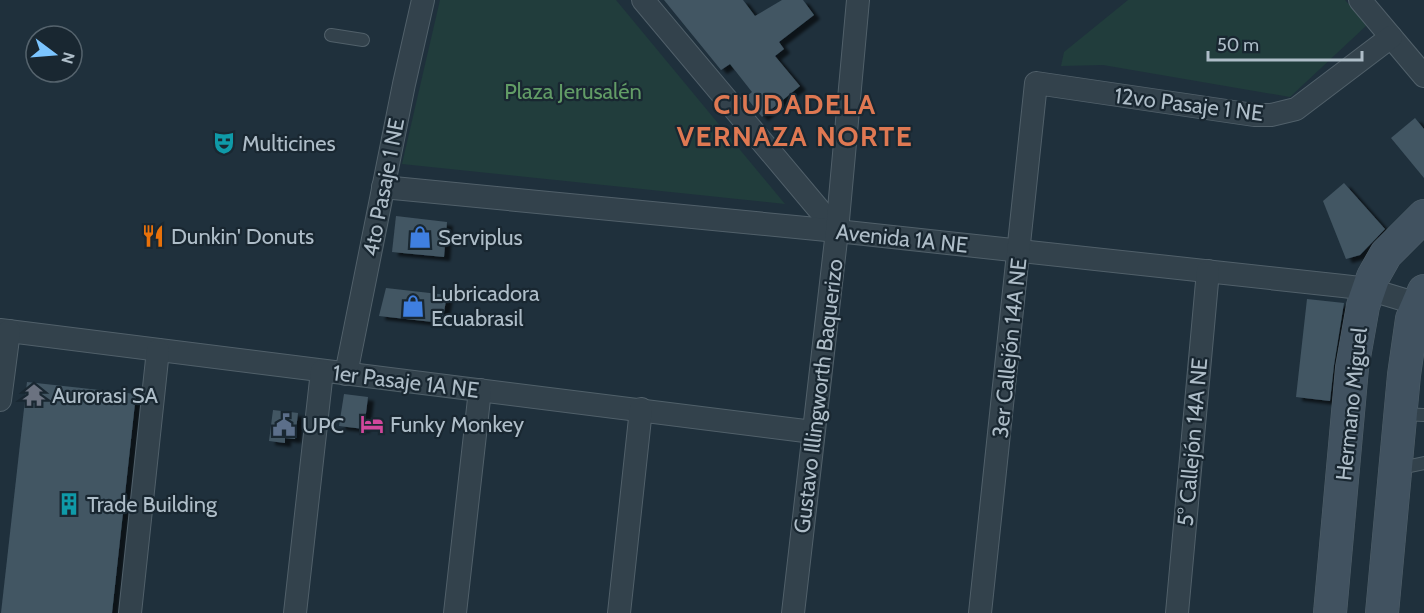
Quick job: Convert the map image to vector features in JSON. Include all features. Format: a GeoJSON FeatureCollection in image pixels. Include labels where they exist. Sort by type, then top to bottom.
{"type":"FeatureCollection","features":[{"type":"Feature","properties":{"kind":"street","name":"4to Pasaje 1 NE"},"geometry":{"type":"LineString","coordinates":[[346,374],[423,0]]}},
{"type":"Feature","properties":{"kind":"street"},"geometry":{"type":"LineString","coordinates":[[643,0],[837,231]]}},
{"type":"Feature","properties":{"kind":"street","name":"Gustavo Illingworth Baquerizo"},"geometry":{"type":"LineString","coordinates":[[793,613],[837,231],[858,0]]}},
{"type":"Feature","properties":{"kind":"street"},"geometry":{"type":"LineString","coordinates":[[1360,0],[1424,76]]}},
{"type":"Feature","properties":{"kind":"street","name":"12vo Pasaje 1 NE"},"geometry":{"type":"LineString","coordinates":[[1036,83],[1271,116],[1296,110],[1391,37]]}},
{"type":"Feature","properties":{"kind":"street","name":"3er Callejón 14A NE"},"geometry":{"type":"LineString","coordinates":[[980,613],[1036,83]]}},
{"type":"Feature","properties":{"kind":"street","name":"Avenida 1A NE"},"geometry":{"type":"LineString","coordinates":[[383,186],[837,231],[1368,289],[1421,297]]}},
{"type":"Feature","properties":{"kind":"street","name":"Hermano Miguel"},"geometry":{"type":"LineString","coordinates":[[1330,613],[1352,368],[1363,306],[1368,289],[1386,254],[1424,216]]}},
{"type":"Feature","properties":{"kind":"street","name":"5° Callejón 14A NE"},"geometry":{"type":"LineString","coordinates":[[1177,613],[1208,271]]}},
{"type":"Feature","properties":{"kind":"street"},"geometry":{"type":"LineString","coordinates":[[1382,613],[1410,466],[1412,414],[1409,341],[1412,319],[1421,297]]}},
{"type":"Feature","properties":{"kind":"street"},"geometry":{"type":"LineString","coordinates":[[0,400],[4,330]]}},
{"type":"Feature","properties":{"kind":"street","name":"1er Pasaje 1A NE"},"geometry":{"type":"LineString","coordinates":[[4,330],[813,432]]}},
{"type":"Feature","properties":{"kind":"street"},"geometry":{"type":"LineString","coordinates":[[130,613],[158,350]]}},
{"type":"Feature","properties":{"kind":"street"},"geometry":{"type":"LineString","coordinates":[[295,613],[322,371]]}},
{"type":"Feature","properties":{"kind":"street"},"geometry":{"type":"LineString","coordinates":[[455,613],[480,390]]}},
{"type":"Feature","properties":{"kind":"street"},"geometry":{"type":"LineString","coordinates":[[619,613],[641,410]]}},
{"type":"Feature","properties":{"kind":"lane"},"geometry":{"type":"LineString","coordinates":[[331,35],[363,40]]}},
{"type":"Feature","properties":{"kind":"green space","name":"Plaza Jerusalén"},"geometry":{"type":"Polygon","coordinates":[[[440,0],[616,0],[785,204],[402,164],[440,0]]]}},
{"type":"Feature","properties":{"kind":"green space"},"geometry":{"type":"Polygon","coordinates":[[[1128,0],[1345,0],[1367,25],[1290,97],[1103,65],[1061,66],[1064,52],[1128,0]]]}},
{"type":"Feature","properties":{"kind":"building"},"geometry":{"type":"Polygon","coordinates":[[[664,0],[743,0],[755,16],[782,0],[803,0],[814,15],[779,42],[784,49],[775,56],[800,86],[762,117],[746,97],[752,92],[730,64],[721,70],[664,0]]]}},
{"type":"Feature","properties":{"kind":"building"},"geometry":{"type":"Polygon","coordinates":[[[1415,118],[1424,129],[1424,178],[1391,138],[1415,118]]]}},
{"type":"Feature","properties":{"kind":"building"},"geometry":{"type":"Polygon","coordinates":[[[1344,183],[1385,229],[1360,255],[1346,259],[1323,201],[1344,183]]]}},
{"type":"Feature","properties":{"kind":"building","name":"Serviplus"},"geometry":{"type":"Polygon","coordinates":[[[396,216],[447,222],[444,257],[392,252],[396,216]]]}},
{"type":"Feature","properties":{"kind":"building","name":"Lubricadora Ecuabrasil"},"geometry":{"type":"Polygon","coordinates":[[[386,288],[447,295],[442,323],[379,316],[386,288]]]}},
{"type":"Feature","properties":{"kind":"building"},"geometry":{"type":"Polygon","coordinates":[[[1307,299],[1344,303],[1330,401],[1296,397],[1307,299]]]}},
{"type":"Feature","properties":{"kind":"building","name":"Trade Building"},"geometry":{"type":"Polygon","coordinates":[[[27,382],[136,394],[112,613],[1,613],[27,382]]]}},
{"type":"Feature","properties":{"kind":"building"},"geometry":{"type":"Polygon","coordinates":[[[344,394],[368,397],[364,429],[339,426],[344,394]]]}},
{"type":"Feature","properties":{"kind":"building","name":"UPC"},"geometry":{"type":"Polygon","coordinates":[[[273,410],[298,413],[295,439],[285,438],[285,443],[269,441],[273,410]]]}},
{"type":"Feature","properties":{"kind":"place","name":"Multicines"},"geometry":{"type":"Point","coordinates":[224,143]}},
{"type":"Feature","properties":{"kind":"place","name":"Dunkin' Donuts"},"geometry":{"type":"Point","coordinates":[153,236]}},
{"type":"Feature","properties":{"kind":"place","name":"Serviplus"},"geometry":{"type":"Point","coordinates":[420,237]}},
{"type":"Feature","properties":{"kind":"place","name":"Lubricadora Ecuabrasil"},"geometry":{"type":"Point","coordinates":[413,306]}},
{"type":"Feature","properties":{"kind":"place","name":"Aurorasi SA"},"geometry":{"type":"Point","coordinates":[34,395]}},
{"type":"Feature","properties":{"kind":"place","name":"Funky Monkey"},"geometry":{"type":"Point","coordinates":[372,424]}},
{"type":"Feature","properties":{"kind":"place","name":"UPC"},"geometry":{"type":"Point","coordinates":[284,425]}},
{"type":"Feature","properties":{"kind":"place","name":"Trade Building"},"geometry":{"type":"Point","coordinates":[69,504]}},
{"type":"Feature","properties":{"kind":"district","name":"CIUDADELA VERNAZA NORTE"},"geometry":{"type":"Point","coordinates":[795,120]}}]}
